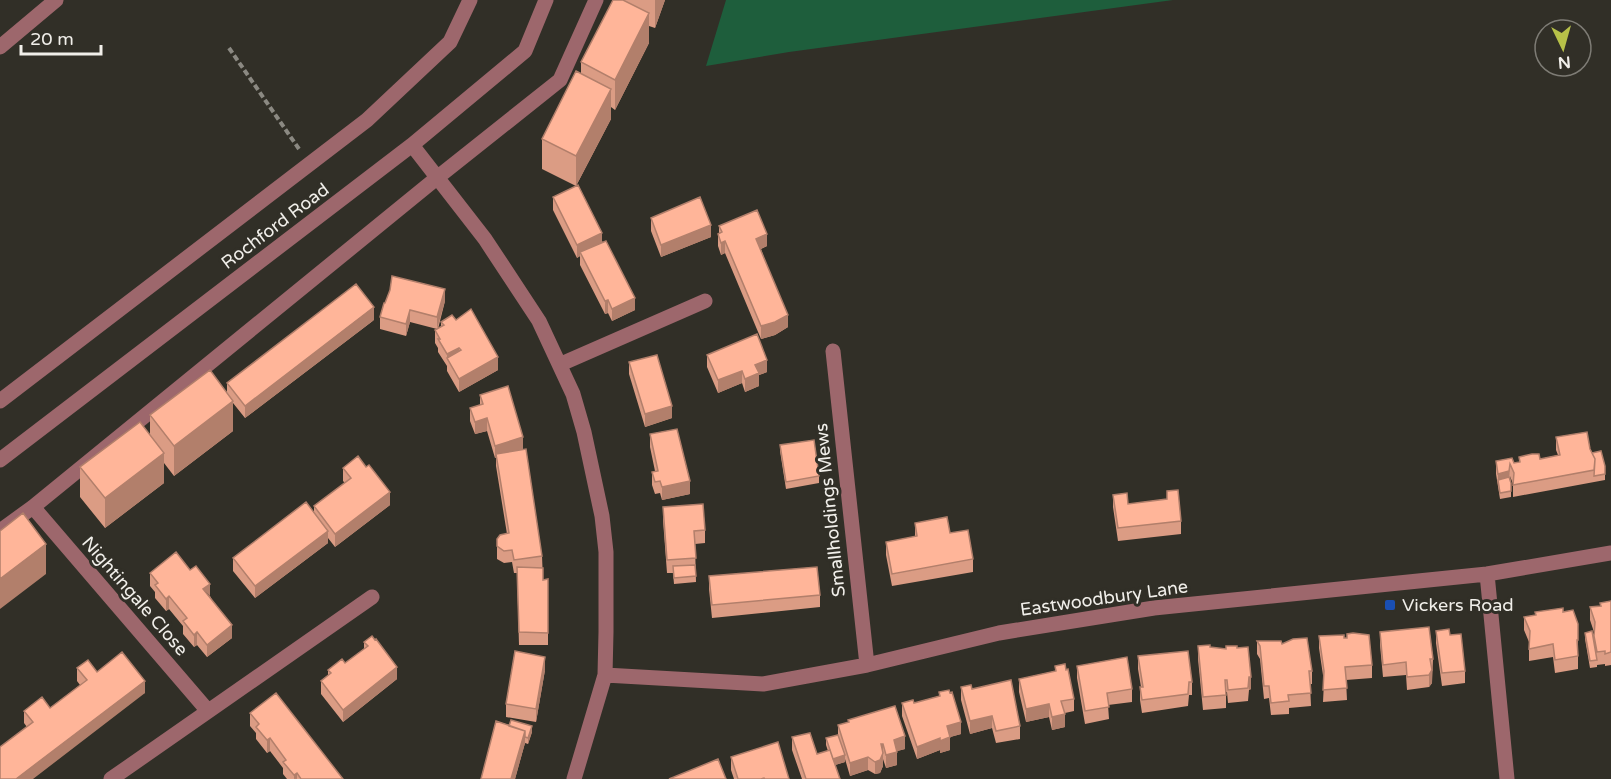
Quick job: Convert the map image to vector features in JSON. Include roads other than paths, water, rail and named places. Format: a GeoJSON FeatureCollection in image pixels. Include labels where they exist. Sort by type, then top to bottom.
{"type":"FeatureCollection","features":[{"type":"Feature","properties":{"kind":"street"},"geometry":{"type":"LineString","coordinates":[[0,47],[56,0]]}},
{"type":"Feature","properties":{"kind":"street"},"geometry":{"type":"LineString","coordinates":[[0,400],[367,120],[450,42],[470,0]]}},
{"type":"Feature","properties":{"kind":"street","name":"Rochford Road"},"geometry":{"type":"LineString","coordinates":[[0,460],[412,145],[525,51],[546,0]]}},
{"type":"Feature","properties":{"kind":"street"},"geometry":{"type":"LineString","coordinates":[[0,531],[33,507],[560,80],[596,0]]}},
{"type":"Feature","properties":{"kind":"street"},"geometry":{"type":"LineString","coordinates":[[412,145],[514,281],[539,321],[561,364],[584,432],[602,516],[606,552],[605,675],[574,779]]}},
{"type":"Feature","properties":{"kind":"street"},"geometry":{"type":"LineString","coordinates":[[561,364],[705,301]]}},
{"type":"Feature","properties":{"kind":"street","name":"Smallholdings Mews"},"geometry":{"type":"LineString","coordinates":[[833,351],[867,665]]}},
{"type":"Feature","properties":{"kind":"street","name":"Nightingale Close"},"geometry":{"type":"LineString","coordinates":[[33,507],[208,711]]}},
{"type":"Feature","properties":{"kind":"street","name":"Eastwoodbury Lane"},"geometry":{"type":"LineString","coordinates":[[605,675],[763,684],[867,665],[999,633],[1154,608],[1487,573],[1611,553]]}},
{"type":"Feature","properties":{"kind":"street"},"geometry":{"type":"LineString","coordinates":[[1487,573],[1507,779]]}},
{"type":"Feature","properties":{"kind":"street"},"geometry":{"type":"LineString","coordinates":[[111,779],[372,597]]}},
{"type":"Feature","properties":{"kind":"place","name":"Vickers Road"},"geometry":{"type":"Point","coordinates":[1390,605]}}]}
